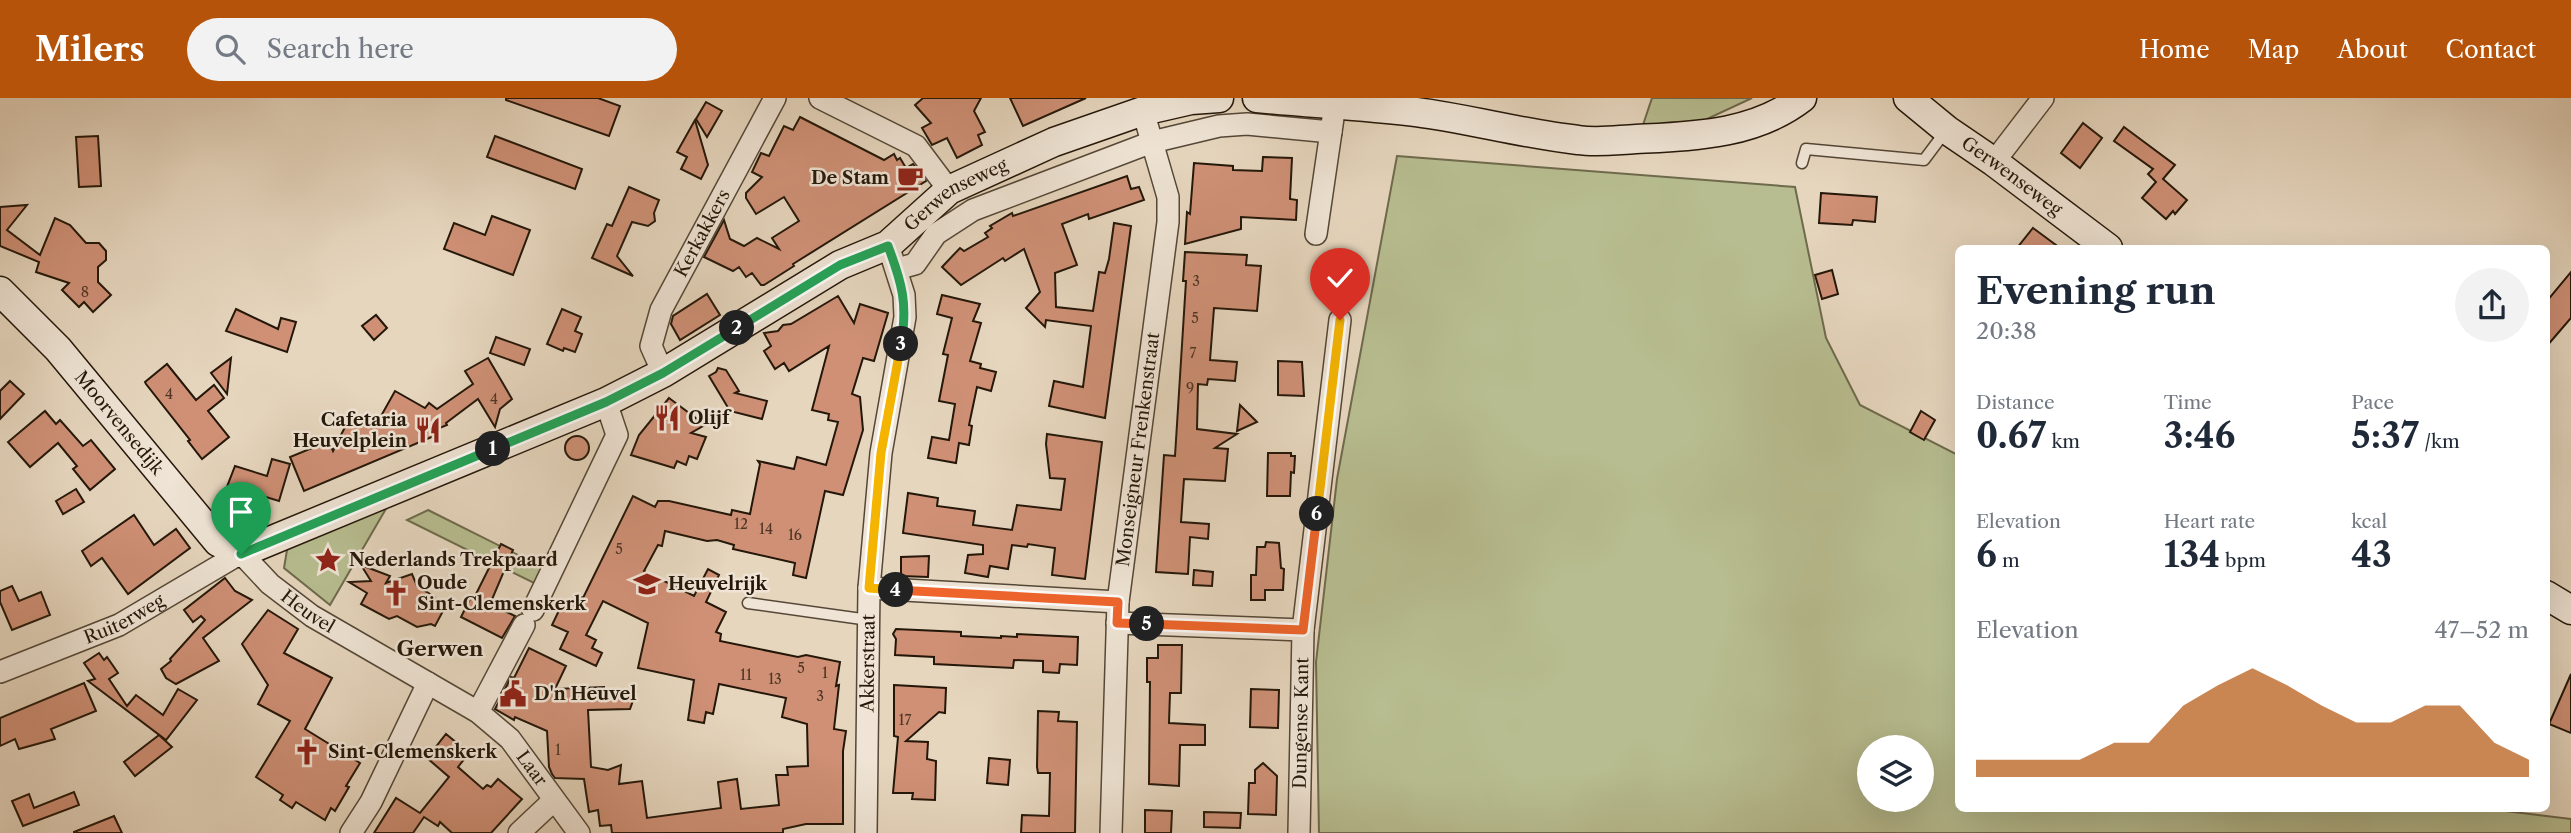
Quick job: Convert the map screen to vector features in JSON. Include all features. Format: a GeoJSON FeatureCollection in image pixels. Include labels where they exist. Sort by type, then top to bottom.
{"type":"FeatureCollection","features":[{"type":"Feature","properties":{"kind":"street","name":"Kerkakkers"},"geometry":{"type":"LineString","coordinates":[[663,373],[651,346],[661,310],[775,98]]}},
{"type":"Feature","properties":{"kind":"street"},"geometry":{"type":"LineString","coordinates":[[820,98],[916,146],[948,190]]}},
{"type":"Feature","properties":{"kind":"street","name":"Gerwenseweg"},"geometry":{"type":"LineString","coordinates":[[892,257],[948,190],[1054,142],[1143,111],[1191,100],[1219,98]]}},
{"type":"Feature","properties":{"kind":"street","name":"Gerwenseweg"},"geometry":{"type":"LineString","coordinates":[[1257,98],[1333,119]]}},
{"type":"Feature","properties":{"kind":"street","name":"Gerwenseweg"},"geometry":{"type":"LineString","coordinates":[[1702,135],[1765,98]]}},
{"type":"Feature","properties":{"kind":"street","name":"Gerwenseweg"},"geometry":{"type":"LineString","coordinates":[[606,402],[663,373],[840,265],[892,257],[915,264],[936,234],[973,210],[1152,142],[1219,126],[1417,113],[1579,141],[1612,142],[1702,135],[1756,124],[1802,98]]}},
{"type":"Feature","properties":{"kind":"street"},"geometry":{"type":"LineString","coordinates":[[1994,162],[2043,98]]}},
{"type":"Feature","properties":{"kind":"street","name":"Gerwenseweg"},"geometry":{"type":"LineString","coordinates":[[1908,100],[2104,245]]}},
{"type":"Feature","properties":{"kind":"street","name":"Monseigneur Frenkenstraat"},"geometry":{"type":"LineString","coordinates":[[1111,833],[1117,612],[1168,222],[1168,197],[1143,111]]}},
{"type":"Feature","properties":{"kind":"street"},"geometry":{"type":"LineString","coordinates":[[1315,233],[1333,119]]}},
{"type":"Feature","properties":{"kind":"street","name":"Akkerstraat"},"geometry":{"type":"LineString","coordinates":[[866,833],[869,588],[881,453],[905,317],[904,295],[892,257]]}},
{"type":"Feature","properties":{"kind":"street","name":"Moorvensedijk"},"geometry":{"type":"LineString","coordinates":[[0,291],[58,349],[218,542],[241,554]]}},
{"type":"Feature","properties":{"kind":"street","name":"Dungense Kant"},"geometry":{"type":"LineString","coordinates":[[1299,833],[1303,630],[1340,320]]}},
{"type":"Feature","properties":{"kind":"street"},"geometry":{"type":"LineString","coordinates":[[241,554],[606,402],[617,435],[529,618],[478,712]]}},
{"type":"Feature","properties":{"kind":"street","name":"Ruiterweg"},"geometry":{"type":"LineString","coordinates":[[0,672],[119,625],[241,554]]}},
{"type":"Feature","properties":{"kind":"street","name":"Heuvel"},"geometry":{"type":"LineString","coordinates":[[241,554],[270,584],[312,616],[478,712]]}},
{"type":"Feature","properties":{"kind":"street"},"geometry":{"type":"LineString","coordinates":[[869,588],[1303,630]]}},
{"type":"Feature","properties":{"kind":"street"},"geometry":{"type":"LineString","coordinates":[[2550,597],[2571,610]]}},
{"type":"Feature","properties":{"kind":"street"},"geometry":{"type":"LineString","coordinates":[[351,833],[371,802],[428,683]]}},
{"type":"Feature","properties":{"kind":"street","name":"Laar"},"geometry":{"type":"LineString","coordinates":[[478,712],[510,739],[579,833]]}},
{"type":"Feature","properties":{"kind":"street"},"geometry":{"type":"LineString","coordinates":[[519,833],[554,800]]}},
{"type":"Feature","properties":{"kind":"lane"},"geometry":{"type":"LineString","coordinates":[[1802,163],[1806,149],[1924,160],[1947,130]]}},
{"type":"Feature","properties":{"kind":"lane"},"geometry":{"type":"LineString","coordinates":[[748,603],[869,621]]}},
{"type":"Feature","properties":{"kind":"green space"},"geometry":{"type":"Polygon","coordinates":[[[1652,98],[1752,98],[1692,126],[1642,128],[1652,98]]]}},
{"type":"Feature","properties":{"kind":"green space"},"geometry":{"type":"Polygon","coordinates":[[[1397,156],[1795,187],[1826,338],[1860,405],[1955,453],[1955,812],[2514,812],[2571,819],[2571,833],[1319,833],[1316,662],[1337,479],[1397,156]]]}},
{"type":"Feature","properties":{"kind":"green space"},"geometry":{"type":"Polygon","coordinates":[[[387,507],[330,605],[284,568],[288,544],[387,507]]]}},
{"type":"Feature","properties":{"kind":"green space"},"geometry":{"type":"Polygon","coordinates":[[[428,510],[544,568],[536,584],[407,520],[428,510]]]}},
{"type":"Feature","properties":{"kind":"building"},"geometry":{"type":"Polygon","coordinates":[[[506,98],[598,98],[620,106],[609,136],[506,98]]]}},
{"type":"Feature","properties":{"kind":"building"},"geometry":{"type":"Polygon","coordinates":[[[923,98],[981,98],[974,111],[985,132],[978,135],[982,145],[957,158],[947,138],[932,145],[922,128],[931,123],[915,105],[923,98]]]}},
{"type":"Feature","properties":{"kind":"building"},"geometry":{"type":"Polygon","coordinates":[[[1010,98],[1086,98],[1023,126],[1010,98]]]}},
{"type":"Feature","properties":{"kind":"building"},"geometry":{"type":"Polygon","coordinates":[[[706,102],[722,111],[707,137],[696,119],[706,102]]]}},
{"type":"Feature","properties":{"kind":"building"},"geometry":{"type":"Polygon","coordinates":[[[800,117],[884,160],[894,154],[906,168],[913,164],[926,181],[761,285],[752,273],[746,277],[739,267],[733,271],[704,257],[724,220],[730,239],[744,246],[757,238],[779,249],[772,238],[799,221],[784,197],[756,214],[746,198],[746,193],[762,177],[752,172],[761,153],[769,156],[784,126],[793,130],[800,117]]]}},
{"type":"Feature","properties":{"kind":"building"},"geometry":{"type":"Polygon","coordinates":[[[695,120],[708,165],[701,179],[681,169],[687,157],[677,152],[695,120]]]}},
{"type":"Feature","properties":{"kind":"building"},"geometry":{"type":"Polygon","coordinates":[[[2083,123],[2102,138],[2080,168],[2061,153],[2083,123]]]}},
{"type":"Feature","properties":{"kind":"building"},"geometry":{"type":"Polygon","coordinates":[[[2124,127],[2175,165],[2163,179],[2187,200],[2175,214],[2173,211],[2166,219],[2142,198],[2156,182],[2148,174],[2153,169],[2114,141],[2124,127]]]}},
{"type":"Feature","properties":{"kind":"building"},"geometry":{"type":"Polygon","coordinates":[[[98,136],[101,186],[79,187],[76,137],[98,136]]]}},
{"type":"Feature","properties":{"kind":"building"},"geometry":{"type":"Polygon","coordinates":[[[495,136],[582,169],[575,189],[487,157],[495,136]]]}},
{"type":"Feature","properties":{"kind":"building"},"geometry":{"type":"Polygon","coordinates":[[[1263,157],[1292,158],[1290,199],[1297,200],[1296,220],[1241,217],[1241,229],[1185,244],[1194,163],[1233,166],[1233,170],[1262,171],[1263,157]]]}},
{"type":"Feature","properties":{"kind":"building"},"geometry":{"type":"Polygon","coordinates":[[[1127,176],[1131,189],[1139,187],[1144,200],[1089,219],[1088,214],[1062,224],[1077,265],[1055,273],[1056,307],[1093,311],[1099,272],[1105,273],[1109,259],[1114,223],[1131,226],[1105,418],[1049,406],[1054,381],[1083,387],[1091,326],[1046,320],[1045,327],[1026,308],[1040,292],[1024,249],[1005,261],[1003,258],[961,285],[942,267],[960,248],[964,251],[988,237],[985,233],[992,228],[990,226],[1012,213],[1013,216],[1127,176]]]}},
{"type":"Feature","properties":{"kind":"building"},"geometry":{"type":"Polygon","coordinates":[[[629,187],[659,200],[654,213],[655,221],[648,226],[632,222],[617,256],[633,276],[592,258],[607,224],[612,226],[629,187]]]}},
{"type":"Feature","properties":{"kind":"building"},"geometry":{"type":"Polygon","coordinates":[[[1821,193],[1877,197],[1875,222],[1853,220],[1852,225],[1819,223],[1821,193]]]}},
{"type":"Feature","properties":{"kind":"building"},"geometry":{"type":"Polygon","coordinates":[[[27,205],[7,230],[40,255],[55,218],[70,225],[86,243],[99,243],[106,251],[106,260],[98,267],[98,282],[111,295],[93,312],[84,302],[79,307],[62,290],[69,283],[36,272],[39,262],[0,246],[0,207],[27,205]]]}},
{"type":"Feature","properties":{"kind":"building"},"geometry":{"type":"Polygon","coordinates":[[[492,216],[530,230],[513,275],[444,249],[454,223],[485,235],[492,216]]]}},
{"type":"Feature","properties":{"kind":"building"},"geometry":{"type":"Polygon","coordinates":[[[2033,228],[2056,245],[2019,245],[2033,228]]]}},
{"type":"Feature","properties":{"kind":"building"},"geometry":{"type":"Polygon","coordinates":[[[1185,252],[1247,255],[1246,265],[1261,266],[1257,311],[1214,308],[1210,360],[1237,362],[1235,381],[1208,379],[1207,385],[1198,384],[1197,429],[1237,434],[1215,448],[1228,449],[1225,481],[1184,479],[1181,522],[1209,524],[1208,539],[1190,537],[1188,574],[1156,572],[1164,455],[1175,456],[1186,281],[1183,281],[1185,252]]]}},
{"type":"Feature","properties":{"kind":"building"},"geometry":{"type":"Polygon","coordinates":[[[1832,270],[1838,294],[1822,299],[1815,275],[1832,270]]]}},
{"type":"Feature","properties":{"kind":"building"},"geometry":{"type":"Polygon","coordinates":[[[2571,272],[2571,318],[2550,342],[2550,297],[2571,272]]]}},
{"type":"Feature","properties":{"kind":"building"},"geometry":{"type":"Polygon","coordinates":[[[707,294],[720,315],[680,340],[671,324],[673,316],[707,294]]]}},
{"type":"Feature","properties":{"kind":"building"},"geometry":{"type":"Polygon","coordinates":[[[942,295],[980,304],[973,321],[981,323],[970,361],[981,364],[980,368],[996,372],[991,391],[977,387],[969,425],[972,426],[969,445],[959,443],[956,463],[928,458],[932,437],[949,440],[955,404],[939,401],[948,355],[943,354],[952,318],[937,314],[942,295]]]}},
{"type":"Feature","properties":{"kind":"building"},"geometry":{"type":"Polygon","coordinates":[[[838,296],[854,323],[860,304],[888,313],[874,361],[863,358],[852,394],[860,397],[863,430],[843,495],[825,491],[806,578],[793,575],[795,563],[733,549],[734,545],[717,540],[707,541],[665,531],[662,546],[658,545],[644,571],[694,596],[708,569],[719,575],[706,602],[726,612],[716,632],[721,634],[720,641],[798,657],[806,655],[840,662],[834,729],[846,731],[843,751],[843,824],[806,824],[783,829],[783,833],[612,833],[611,825],[600,826],[598,810],[589,812],[584,779],[555,778],[552,774],[549,767],[547,731],[515,717],[514,720],[495,709],[529,648],[566,666],[555,689],[604,687],[604,693],[636,692],[630,709],[588,710],[591,767],[608,770],[621,765],[619,784],[642,781],[647,818],[721,808],[718,782],[737,779],[741,809],[779,805],[776,775],[788,775],[787,767],[808,766],[807,724],[782,717],[786,698],[719,684],[713,714],[706,712],[704,723],[688,720],[694,680],[638,668],[648,623],[603,601],[586,635],[596,640],[592,648],[602,653],[596,666],[560,649],[568,632],[552,625],[564,600],[571,603],[575,595],[583,598],[633,496],[655,507],[658,501],[669,501],[731,515],[732,510],[750,514],[760,464],[758,461],[794,469],[797,457],[826,465],[838,422],[828,420],[829,414],[812,410],[829,346],[789,371],[784,363],[775,369],[764,351],[771,346],[764,333],[778,331],[783,325],[791,324],[838,296]]]}},
{"type":"Feature","properties":{"kind":"building"},"geometry":{"type":"Polygon","coordinates":[[[236,309],[278,329],[281,318],[296,322],[287,352],[226,331],[236,309]]]}},
{"type":"Feature","properties":{"kind":"building"},"geometry":{"type":"Polygon","coordinates":[[[562,309],[581,317],[575,331],[582,334],[575,352],[564,348],[563,351],[547,344],[562,309]]]}},
{"type":"Feature","properties":{"kind":"building"},"geometry":{"type":"Polygon","coordinates":[[[376,315],[387,328],[374,340],[362,326],[376,315]]]}},
{"type":"Feature","properties":{"kind":"building"},"geometry":{"type":"Polygon","coordinates":[[[496,337],[530,349],[524,365],[490,353],[496,337]]]}},
{"type":"Feature","properties":{"kind":"building"},"geometry":{"type":"Polygon","coordinates":[[[231,358],[227,394],[211,373],[231,358]]]}},
{"type":"Feature","properties":{"kind":"building"},"geometry":{"type":"Polygon","coordinates":[[[488,358],[512,399],[500,409],[495,427],[478,399],[446,423],[447,425],[437,429],[439,434],[304,491],[290,457],[329,441],[333,451],[352,413],[376,425],[395,391],[425,408],[429,403],[437,409],[473,384],[465,371],[488,358]]]}},
{"type":"Feature","properties":{"kind":"building"},"geometry":{"type":"Polygon","coordinates":[[[1278,361],[1302,362],[1304,396],[1278,395],[1278,361]]]}},
{"type":"Feature","properties":{"kind":"building"},"geometry":{"type":"Polygon","coordinates":[[[167,364],[196,400],[214,385],[224,398],[208,411],[229,437],[202,459],[145,382],[167,364]]]}},
{"type":"Feature","properties":{"kind":"building"},"geometry":{"type":"Polygon","coordinates":[[[718,368],[726,370],[739,391],[735,393],[767,401],[762,419],[730,411],[709,376],[718,368]]]}},
{"type":"Feature","properties":{"kind":"building"},"geometry":{"type":"Polygon","coordinates":[[[10,381],[24,394],[0,419],[0,391],[10,381]]]}},
{"type":"Feature","properties":{"kind":"building"},"geometry":{"type":"Polygon","coordinates":[[[669,398],[705,425],[691,433],[706,437],[697,459],[689,456],[686,465],[677,461],[674,468],[631,455],[639,435],[669,398]]]}},
{"type":"Feature","properties":{"kind":"building"},"geometry":{"type":"Polygon","coordinates":[[[1240,405],[1257,422],[1237,431],[1240,405]]]}},
{"type":"Feature","properties":{"kind":"building"},"geometry":{"type":"Polygon","coordinates":[[[45,411],[56,424],[60,420],[83,446],[91,440],[115,469],[90,490],[73,469],[77,466],[58,443],[30,467],[8,442],[45,411]]]}},
{"type":"Feature","properties":{"kind":"building"},"geometry":{"type":"Polygon","coordinates":[[[1921,411],[1935,420],[1924,440],[1910,432],[1921,411]]]}},
{"type":"Feature","properties":{"kind":"building"},"geometry":{"type":"Polygon","coordinates":[[[1047,434],[1102,442],[1085,579],[1052,575],[1055,548],[1028,544],[1027,547],[1012,545],[1008,569],[990,566],[988,577],[965,573],[968,555],[983,554],[983,545],[903,533],[908,493],[938,498],[937,506],[975,511],[973,525],[1012,530],[1017,505],[1061,510],[1065,479],[1050,478],[1047,434]]]}},
{"type":"Feature","properties":{"kind":"building"},"geometry":{"type":"Polygon","coordinates":[[[577,436],[586,439],[589,448],[586,457],[577,460],[568,457],[565,448],[568,439],[577,436]]]}},
{"type":"Feature","properties":{"kind":"building"},"geometry":{"type":"Polygon","coordinates":[[[1268,453],[1291,453],[1291,456],[1295,456],[1290,496],[1267,496],[1268,453]]]}},
{"type":"Feature","properties":{"kind":"building"},"geometry":{"type":"Polygon","coordinates":[[[272,459],[290,464],[279,501],[256,494],[254,500],[251,499],[243,520],[218,510],[235,466],[267,476],[272,459]]]}},
{"type":"Feature","properties":{"kind":"building"},"geometry":{"type":"Polygon","coordinates":[[[76,489],[84,502],[63,514],[56,501],[76,489]]]}},
{"type":"Feature","properties":{"kind":"building"},"geometry":{"type":"Polygon","coordinates":[[[134,515],[154,545],[176,529],[190,548],[128,594],[102,558],[91,566],[82,551],[134,515]]]}},
{"type":"Feature","properties":{"kind":"building"},"geometry":{"type":"Polygon","coordinates":[[[1266,542],[1279,543],[1281,568],[1284,569],[1283,590],[1265,590],[1265,600],[1251,600],[1251,575],[1256,575],[1257,547],[1265,547],[1266,542]]]}},
{"type":"Feature","properties":{"kind":"building"},"geometry":{"type":"Polygon","coordinates":[[[501,544],[513,550],[490,604],[515,616],[502,638],[461,617],[472,595],[475,596],[501,544]]]}},
{"type":"Feature","properties":{"kind":"building"},"geometry":{"type":"Polygon","coordinates":[[[929,556],[928,577],[901,576],[901,557],[929,556]]]}},
{"type":"Feature","properties":{"kind":"building","name":"Oude Sint-Clemenskerk"},"geometry":{"type":"Polygon","coordinates":[[[361,565],[390,576],[386,583],[412,574],[417,586],[435,597],[436,608],[443,611],[435,626],[431,624],[417,627],[397,616],[389,619],[361,604],[367,593],[349,582],[371,581],[361,565]]]}},
{"type":"Feature","properties":{"kind":"building"},"geometry":{"type":"Polygon","coordinates":[[[1194,570],[1213,572],[1212,586],[1193,585],[1194,570]]]}},
{"type":"Feature","properties":{"kind":"building"},"geometry":{"type":"Polygon","coordinates":[[[225,578],[235,591],[252,600],[203,638],[219,661],[176,684],[166,678],[161,669],[205,620],[201,616],[193,622],[184,610],[225,578]]]}},
{"type":"Feature","properties":{"kind":"building"},"geometry":{"type":"Polygon","coordinates":[[[12,586],[19,601],[41,592],[50,615],[12,630],[0,602],[0,591],[12,586]]]}},
{"type":"Feature","properties":{"kind":"building"},"geometry":{"type":"Polygon","coordinates":[[[268,610],[298,629],[284,653],[332,678],[305,729],[360,763],[335,811],[331,808],[325,820],[296,802],[292,808],[280,800],[283,795],[256,777],[290,721],[258,704],[268,685],[242,644],[268,610]]]}},
{"type":"Feature","properties":{"kind":"building"},"geometry":{"type":"Polygon","coordinates":[[[896,629],[961,632],[961,636],[1001,638],[1017,637],[1017,634],[1078,637],[1077,665],[1060,664],[1059,673],[1043,672],[1043,661],[1014,660],[1013,668],[934,664],[934,657],[895,655],[896,639],[893,634],[896,629]]]}},
{"type":"Feature","properties":{"kind":"building"},"geometry":{"type":"Polygon","coordinates":[[[1158,645],[1182,645],[1181,693],[1170,693],[1169,723],[1205,725],[1205,745],[1180,745],[1179,786],[1149,784],[1150,682],[1147,682],[1147,658],[1158,658],[1158,645]]]}},
{"type":"Feature","properties":{"kind":"building"},"geometry":{"type":"Polygon","coordinates":[[[99,653],[104,660],[107,657],[118,673],[109,679],[127,706],[136,695],[163,715],[178,689],[197,700],[166,740],[88,681],[95,679],[84,663],[99,653]]]}},
{"type":"Feature","properties":{"kind":"building"},"geometry":{"type":"Polygon","coordinates":[[[2571,674],[2571,733],[2550,724],[2571,674]]]}},
{"type":"Feature","properties":{"kind":"building"},"geometry":{"type":"Polygon","coordinates":[[[84,683],[96,711],[51,729],[55,739],[19,749],[15,739],[0,746],[0,718],[84,683]]]}},
{"type":"Feature","properties":{"kind":"building"},"geometry":{"type":"Polygon","coordinates":[[[894,685],[946,688],[945,713],[939,712],[906,741],[928,742],[927,759],[936,761],[935,800],[912,799],[913,793],[893,793],[898,737],[894,736],[894,685]]]}},
{"type":"Feature","properties":{"kind":"building"},"geometry":{"type":"Polygon","coordinates":[[[1251,689],[1279,690],[1278,728],[1250,727],[1251,689]]]}},
{"type":"Feature","properties":{"kind":"building"},"geometry":{"type":"Polygon","coordinates":[[[1038,711],[1059,712],[1058,721],[1077,722],[1075,833],[1021,833],[1022,815],[1049,816],[1050,773],[1038,773],[1037,767],[1038,711]]]}},
{"type":"Feature","properties":{"kind":"building"},"geometry":{"type":"Polygon","coordinates":[[[446,734],[469,753],[458,767],[483,789],[487,785],[491,787],[498,779],[522,799],[491,833],[452,833],[440,822],[438,826],[424,817],[413,833],[374,833],[396,798],[420,813],[449,777],[427,758],[446,734]]]}},
{"type":"Feature","properties":{"kind":"building"},"geometry":{"type":"Polygon","coordinates":[[[159,735],[172,747],[135,776],[124,762],[159,735]]]}},
{"type":"Feature","properties":{"kind":"building"},"geometry":{"type":"Polygon","coordinates":[[[989,758],[1010,760],[1008,785],[987,783],[989,758]]]}},
{"type":"Feature","properties":{"kind":"building"},"geometry":{"type":"Polygon","coordinates":[[[1263,763],[1277,776],[1276,815],[1248,814],[1249,783],[1255,783],[1255,770],[1263,763]]]}},
{"type":"Feature","properties":{"kind":"building"},"geometry":{"type":"Polygon","coordinates":[[[74,792],[79,805],[23,826],[12,801],[29,794],[34,808],[74,792]]]}},
{"type":"Feature","properties":{"kind":"building"},"geometry":{"type":"Polygon","coordinates":[[[1145,810],[1172,811],[1171,833],[1145,833],[1145,810]]]}},
{"type":"Feature","properties":{"kind":"building"},"geometry":{"type":"Polygon","coordinates":[[[1204,812],[1241,813],[1240,828],[1204,827],[1204,812]]]}},
{"type":"Feature","properties":{"kind":"building"},"geometry":{"type":"Polygon","coordinates":[[[114,816],[122,833],[74,833],[74,832],[114,816]]]}},
{"type":"Feature","properties":{"kind":"place","name":"De Stam"},"geometry":{"type":"Point","coordinates":[910,178]}},
{"type":"Feature","properties":{"kind":"place","name":"Olijf"},"geometry":{"type":"Point","coordinates":[667,418]}},
{"type":"Feature","properties":{"kind":"place","name":"Cafetaria Heuvelplein"},"geometry":{"type":"Point","coordinates":[428,430]}},
{"type":"Feature","properties":{"kind":"place","name":"Nederlands Trekpaard"},"geometry":{"type":"Point","coordinates":[328,560]}},
{"type":"Feature","properties":{"kind":"place","name":"Heuvelrijk"},"geometry":{"type":"Point","coordinates":[647,584]}},
{"type":"Feature","properties":{"kind":"place","name":"Oude Sint-Clemenskerk"},"geometry":{"type":"Point","coordinates":[396,593]}},
{"type":"Feature","properties":{"kind":"place","name":"D'n Heuvel"},"geometry":{"type":"Point","coordinates":[513,694]}},
{"type":"Feature","properties":{"kind":"place","name":"Sint-Clemenskerk"},"geometry":{"type":"Point","coordinates":[307,752]}},
{"type":"Feature","properties":{"kind":"district","name":"Gerwen"},"geometry":{"type":"Point","coordinates":[440,648]}},
{"type":"Feature","properties":{"kind":"route"},"geometry":{"type":"LineString","coordinates":[[241,554],[606,402],[663,373],[840,265],[888,246],[904,295],[905,317],[881,453],[869,588],[1118,602],[1117,623],[1303,630],[1340,320]]}}]}
